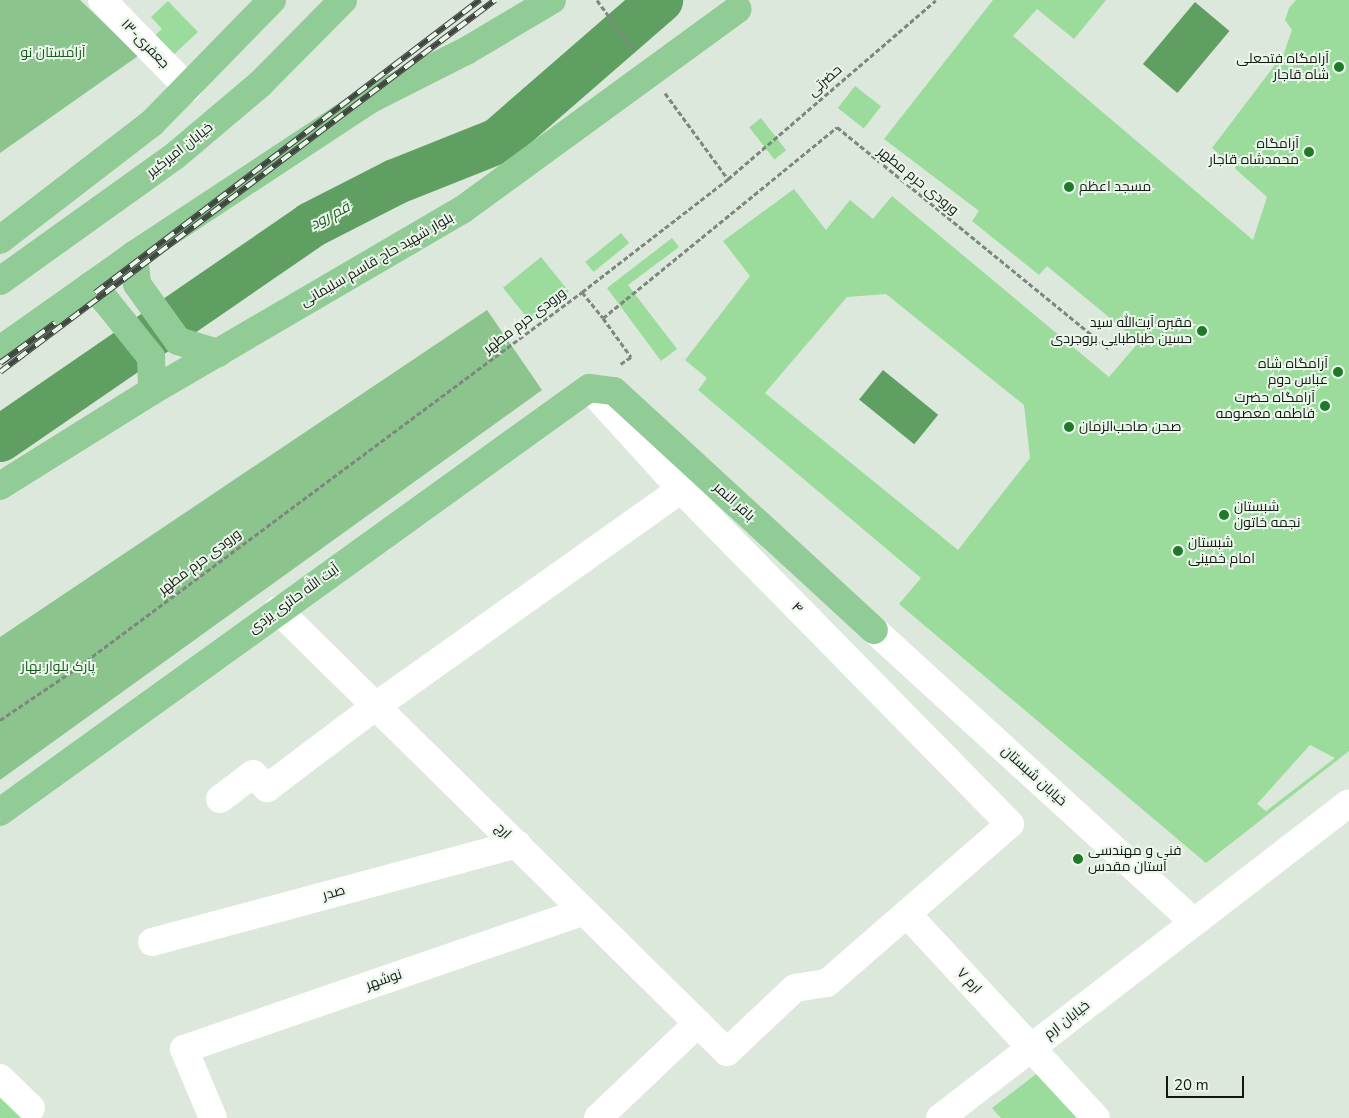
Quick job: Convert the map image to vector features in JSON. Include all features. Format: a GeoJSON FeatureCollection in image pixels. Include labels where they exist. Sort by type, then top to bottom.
{"type":"FeatureCollection","features":[{"type":"Feature","properties":{"kind":"main road"},"geometry":{"type":"LineString","coordinates":[[0,240],[152,123],[272,0]]}},
{"type":"Feature","properties":{"kind":"main road","name":"خیابان امیرکبیر"},"geometry":{"type":"LineString","coordinates":[[0,281],[176,155],[260,84],[343,0]]}},
{"type":"Feature","properties":{"kind":"main road"},"geometry":{"type":"LineString","coordinates":[[0,350],[98,294],[134,255],[369,100],[466,50],[552,0]]}},
{"type":"Feature","properties":{"kind":"main road","name":"بلوار شهید حاج قاسم سلیمانی"},"geometry":{"type":"LineString","coordinates":[[0,486],[152,390],[462,210],[738,9]]}},
{"type":"Feature","properties":{"kind":"main road"},"geometry":{"type":"LineString","coordinates":[[134,255],[137,284],[178,341],[218,353]]}},
{"type":"Feature","properties":{"kind":"main road"},"geometry":{"type":"LineString","coordinates":[[98,294],[151,358],[152,390]]}},
{"type":"Feature","properties":{"kind":"main road","name":"آیت الله‌ حائری‌ یزدی"},"geometry":{"type":"LineString","coordinates":[[0,812],[588,388]]}},
{"type":"Feature","properties":{"kind":"main road","name":"باقر النمر"},"geometry":{"type":"LineString","coordinates":[[588,388],[614,391],[874,630]]}},
{"type":"Feature","properties":{"kind":"street","name":"جعفری-۱۳"},"geometry":{"type":"LineString","coordinates":[[102,0],[188,88]]}},
{"type":"Feature","properties":{"kind":"street","name":"۴"},"geometry":{"type":"LineString","coordinates":[[588,388],[681,489],[1010,824],[907,914]]}},
{"type":"Feature","properties":{"kind":"street"},"geometry":{"type":"LineString","coordinates":[[220,799],[252,774],[267,788],[376,706],[681,489]]}},
{"type":"Feature","properties":{"kind":"street","name":"ارج"},"geometry":{"type":"LineString","coordinates":[[278,610],[727,1052],[795,988],[827,984],[907,914]]}},
{"type":"Feature","properties":{"kind":"street","name":"خیابان شبستان"},"geometry":{"type":"LineString","coordinates":[[874,630],[1194,922]]}},
{"type":"Feature","properties":{"kind":"street","name":"خیابان ارم"},"geometry":{"type":"LineString","coordinates":[[940,1118],[1349,803]]}},
{"type":"Feature","properties":{"kind":"street","name":"صدر"},"geometry":{"type":"LineString","coordinates":[[152,942],[516,844]]}},
{"type":"Feature","properties":{"kind":"street","name":"نوشهر"},"geometry":{"type":"LineString","coordinates":[[213,1118],[184,1049],[584,911]]}},
{"type":"Feature","properties":{"kind":"street","name":"ارم ۷"},"geometry":{"type":"LineString","coordinates":[[907,914],[1096,1118]]}},
{"type":"Feature","properties":{"kind":"street"},"geometry":{"type":"LineString","coordinates":[[598,1118],[698,1023]]}},
{"type":"Feature","properties":{"kind":"street"},"geometry":{"type":"LineString","coordinates":[[0,1078],[32,1108]]}},
{"type":"Feature","properties":{"kind":"path","name":"حضرتی"},"geometry":{"type":"LineString","coordinates":[[582,292],[728,179],[936,0]]}},
{"type":"Feature","properties":{"kind":"path","name":"ورودی حرم مطهر"},"geometry":{"type":"LineString","coordinates":[[0,720],[74,670],[582,292],[604,318],[837,127],[1110,349]]}},
{"type":"Feature","properties":{"kind":"path"},"geometry":{"type":"LineString","coordinates":[[588,388],[631,357],[604,318]]}},
{"type":"Feature","properties":{"kind":"green space","name":"آرامستان نو"},"geometry":{"type":"Polygon","coordinates":[[[0,0],[80,0],[138,56],[0,153],[0,0]]]}},
{"type":"Feature","properties":{"kind":"green space","name":"پارک بلوار بهار"},"geometry":{"type":"Polygon","coordinates":[[[487,310],[542,390],[0,780],[0,637],[487,310]]]}},
{"type":"Feature","properties":{"kind":"shaded area"},"geometry":{"type":"Polygon","coordinates":[[[1195,2],[1229,31],[1177,93],[1143,64],[1195,2]]]}},
{"type":"Feature","properties":{"kind":"shaded area"},"geometry":{"type":"Polygon","coordinates":[[[883,370],[938,415],[914,444],[859,400],[883,370]]]}},
{"type":"Feature","properties":{"kind":"building"},"geometry":{"type":"Polygon","coordinates":[[[993,0],[1106,0],[1074,39],[1037,9],[1013,36],[1253,240],[1267,197],[1212,148],[1284,53],[1292,30],[1285,20],[1289,8],[1296,0],[1349,0],[1349,751],[1206,863],[899,604],[921,578],[698,390],[707,378],[685,360],[750,276],[723,241],[794,189],[826,230],[850,200],[873,219],[892,196],[1109,377],[1139,342],[1047,266],[1039,275],[972,221],[979,211],[884,139],[993,0]],[[886,294],[847,297],[765,393],[958,550],[1030,458],[1024,405],[886,294]],[[1310,745],[1257,804],[1266,811],[1335,758],[1310,745]]]}},
{"type":"Feature","properties":{"kind":"building"},"geometry":{"type":"Polygon","coordinates":[[[168,1],[198,32],[171,57],[152,38],[162,29],[151,17],[168,1]]]}},
{"type":"Feature","properties":{"kind":"building"},"geometry":{"type":"Polygon","coordinates":[[[855,86],[881,106],[864,128],[838,108],[855,86]]]}},
{"type":"Feature","properties":{"kind":"building"},"geometry":{"type":"Polygon","coordinates":[[[761,118],[786,150],[774,160],[749,127],[761,118]]]}},
{"type":"Feature","properties":{"kind":"building"},"geometry":{"type":"Polygon","coordinates":[[[621,233],[629,243],[593,272],[585,262],[621,233]]]}},
{"type":"Feature","properties":{"kind":"building"},"geometry":{"type":"Polygon","coordinates":[[[672,238],[679,247],[628,285],[677,349],[661,361],[607,288],[672,238]]]}},
{"type":"Feature","properties":{"kind":"building"},"geometry":{"type":"Polygon","coordinates":[[[541,257],[569,291],[531,322],[503,288],[541,257]]]}},
{"type":"Feature","properties":{"kind":"building"},"geometry":{"type":"Polygon","coordinates":[[[1044,1068],[1091,1118],[1001,1118],[992,1108],[1044,1068]]]}},
{"type":"Feature","properties":{"kind":"building"},"geometry":{"type":"Polygon","coordinates":[[[0,1094],[26,1118],[0,1118],[0,1094]]]}},
{"type":"Feature","properties":{"kind":"waterway","name":"قم رود"},"geometry":{"type":"LineString","coordinates":[[0,439],[311,225],[395,182],[498,141],[660,0]]}},
{"type":"Feature","properties":{"kind":"railway"},"geometry":{"type":"LineString","coordinates":[[95,293],[480,0]]}},
{"type":"Feature","properties":{"kind":"railway"},"geometry":{"type":"LineString","coordinates":[[0,372],[495,0]]}},
{"type":"Feature","properties":{"kind":"railway"},"geometry":{"type":"LineString","coordinates":[[0,363],[55,323]]}},
{"type":"Feature","properties":{"kind":"place","name":"آرامگاه فتحعلی شاه قاجار"},"geometry":{"type":"Point","coordinates":[1339,67]}},
{"type":"Feature","properties":{"kind":"place","name":"آرامگاه محمدشاه قاجار"},"geometry":{"type":"Point","coordinates":[1309,152]}},
{"type":"Feature","properties":{"kind":"place","name":"مسجد اعظم"},"geometry":{"type":"Point","coordinates":[1069,187]}},
{"type":"Feature","properties":{"kind":"place","name":"مقبره آیت‌الله سید حسین طباطبایی بروجردی"},"geometry":{"type":"Point","coordinates":[1202,331]}},
{"type":"Feature","properties":{"kind":"place","name":"آرامگاه شاه عباس دوم"},"geometry":{"type":"Point","coordinates":[1338,372]}},
{"type":"Feature","properties":{"kind":"place","name":"آرامگاه حضرت فاطمه معصومه"},"geometry":{"type":"Point","coordinates":[1325,406]}},
{"type":"Feature","properties":{"kind":"place","name":"صحن صاحب‌الزمان"},"geometry":{"type":"Point","coordinates":[1069,427]}},
{"type":"Feature","properties":{"kind":"place","name":"شبستان نجمه خاتون"},"geometry":{"type":"Point","coordinates":[1224,515]}},
{"type":"Feature","properties":{"kind":"place","name":"شبستان امام خمینی"},"geometry":{"type":"Point","coordinates":[1178,551]}},
{"type":"Feature","properties":{"kind":"place","name":"فنی و مهندسی آستان مقدس"},"geometry":{"type":"Point","coordinates":[1078,859]}}]}
